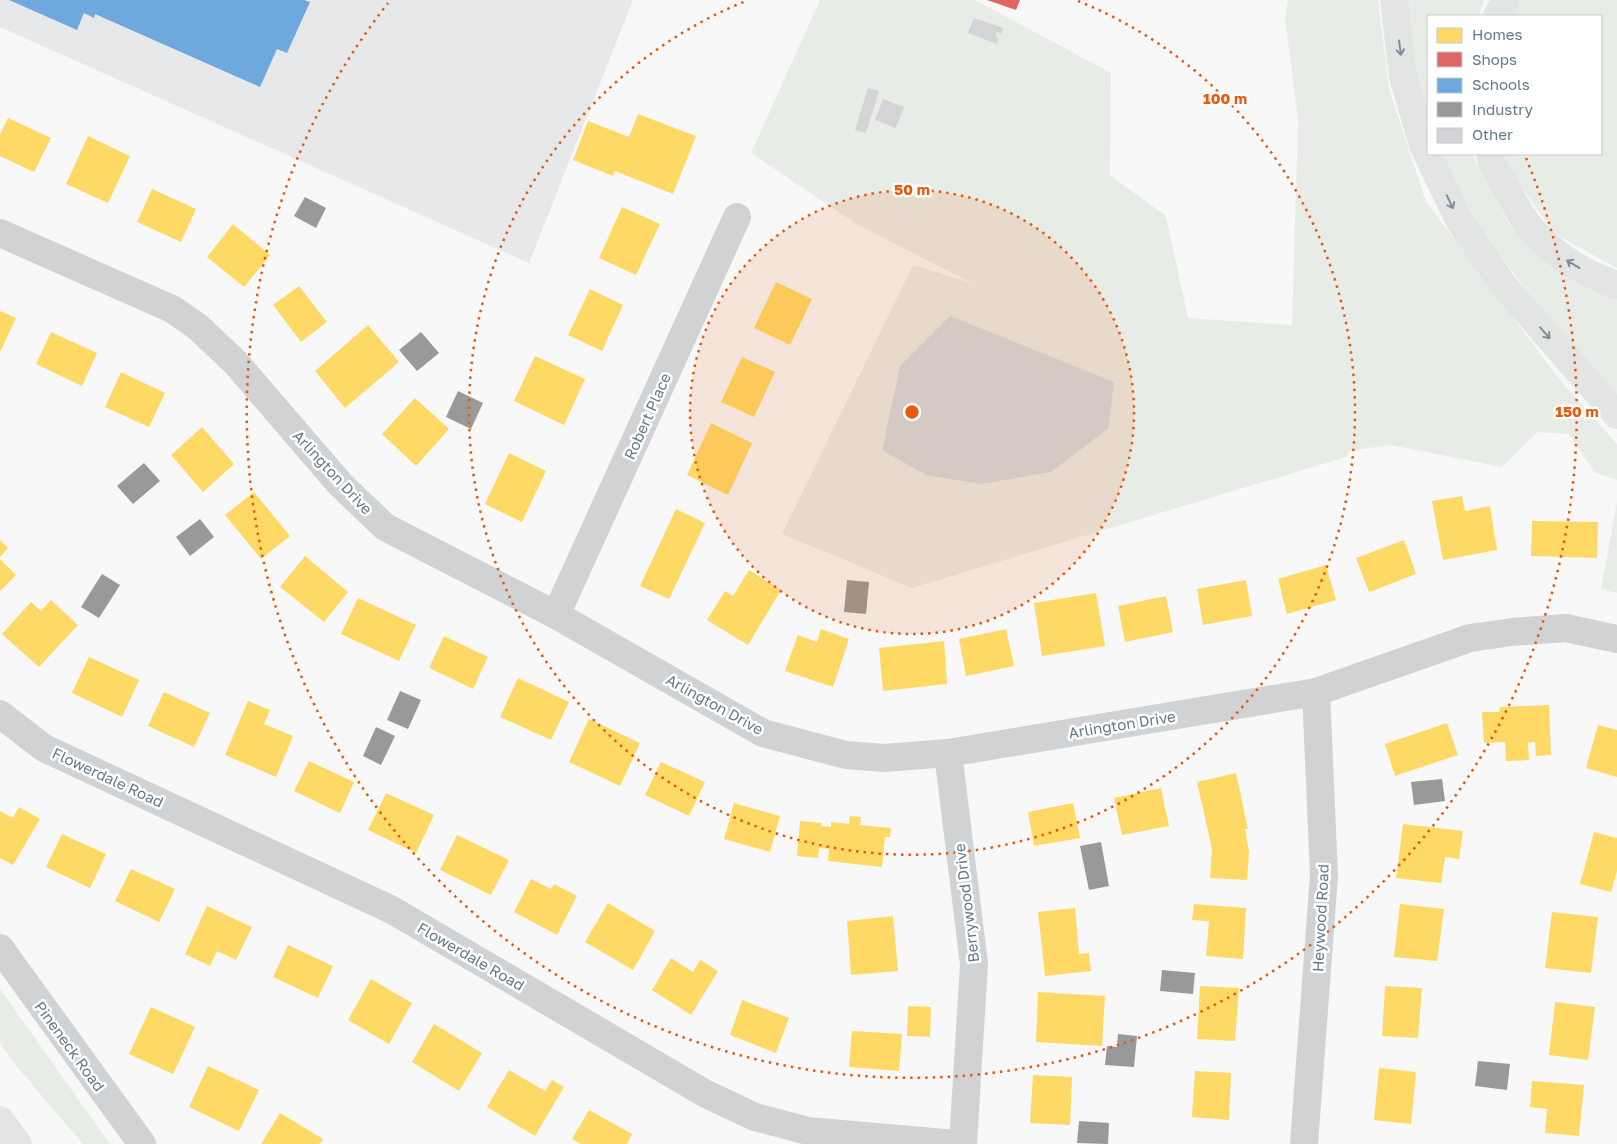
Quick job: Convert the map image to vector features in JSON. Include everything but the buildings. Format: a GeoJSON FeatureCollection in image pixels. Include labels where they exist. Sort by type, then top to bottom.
{"type":"FeatureCollection","features":[{"type":"Feature","properties":{"kind":"highway"},"geometry":{"type":"LineString","coordinates":[[1394,0],[1403,76],[1427,153]]}},
{"type":"Feature","properties":{"kind":"highway"},"geometry":{"type":"LineString","coordinates":[[1498,15],[1506,0]]}},
{"type":"Feature","properties":{"kind":"highway"},"geometry":{"type":"LineString","coordinates":[[1428,155],[1460,222],[1504,286],[1617,415]]}},
{"type":"Feature","properties":{"kind":"highway"},"geometry":{"type":"LineString","coordinates":[[1490,155],[1492,163],[1523,218],[1545,243],[1571,264],[1617,285]]}},
{"type":"Feature","properties":{"kind":"highway"},"geometry":{"type":"LineString","coordinates":[[0,1120],[18,1144]]}},
{"type":"Feature","properties":{"kind":"street","name":"Robert Place"},"geometry":{"type":"LineString","coordinates":[[556,615],[737,217]]}},
{"type":"Feature","properties":{"kind":"street","name":"Arlington Drive"},"geometry":{"type":"LineString","coordinates":[[0,233],[172,309],[198,328],[236,363],[340,484],[385,527],[556,615],[764,733],[846,755],[884,758],[948,752],[1316,692],[1470,638],[1512,632],[1566,628],[1617,638]]}},
{"type":"Feature","properties":{"kind":"street","name":"Heywood Road"},"geometry":{"type":"LineString","coordinates":[[1304,1144],[1324,875],[1316,692]]}},
{"type":"Feature","properties":{"kind":"street","name":"Flowerdale Road"},"geometry":{"type":"LineString","coordinates":[[0,714],[44,748],[392,910],[706,1094],[755,1117],[808,1131],[956,1144]]}},
{"type":"Feature","properties":{"kind":"street","name":"Berrywood Drive"},"geometry":{"type":"LineString","coordinates":[[948,752],[974,964],[963,1144]]}},
{"type":"Feature","properties":{"kind":"street","name":"Pineneck Road"},"geometry":{"type":"LineString","coordinates":[[0,948],[142,1144]]}},
{"type":"Feature","properties":{"kind":"shaded area"},"geometry":{"type":"Polygon","coordinates":[[[0,0],[633,0],[529,263],[0,27],[0,0]]]}},
{"type":"Feature","properties":{"kind":"shaded area"},"geometry":{"type":"Polygon","coordinates":[[[820,0],[975,0],[1111,73],[1110,175],[1166,216],[1188,318],[1292,325],[1298,120],[1285,18],[1288,0],[1378,0],[1389,89],[1426,202],[1560,380],[1617,444],[1617,480],[1594,472],[1569,434],[1538,432],[1502,467],[1391,445],[1349,451],[1346,457],[912,588],[782,534],[913,265],[972,283],[858,225],[751,153],[820,0]]]}},
{"type":"Feature","properties":{"kind":"shaded area"},"geometry":{"type":"Polygon","coordinates":[[[1405,0],[1484,0],[1479,15],[1427,15],[1427,123],[1405,26],[1405,0]]]}},
{"type":"Feature","properties":{"kind":"shaded area"},"geometry":{"type":"Polygon","coordinates":[[[1520,0],[1617,0],[1617,268],[1555,234],[1506,166],[1504,155],[1602,155],[1602,15],[1513,15],[1520,0]]]}},
{"type":"Feature","properties":{"kind":"shaded area"},"geometry":{"type":"Polygon","coordinates":[[[1439,155],[1473,155],[1509,224],[1601,293],[1617,296],[1617,398],[1558,331],[1461,205],[1439,155]]]}},
{"type":"Feature","properties":{"kind":"shaded area"},"geometry":{"type":"Polygon","coordinates":[[[950,316],[1114,382],[1108,429],[1051,472],[981,484],[926,475],[882,450],[900,366],[950,316]]]}},
{"type":"Feature","properties":{"kind":"shaded area"},"geometry":{"type":"Polygon","coordinates":[[[1617,502],[1617,593],[1601,589],[1617,502]]]}},
{"type":"Feature","properties":{"kind":"shaded area"},"geometry":{"type":"Polygon","coordinates":[[[0,989],[110,1144],[83,1144],[18,1068],[0,1043],[0,989]]]}}]}
